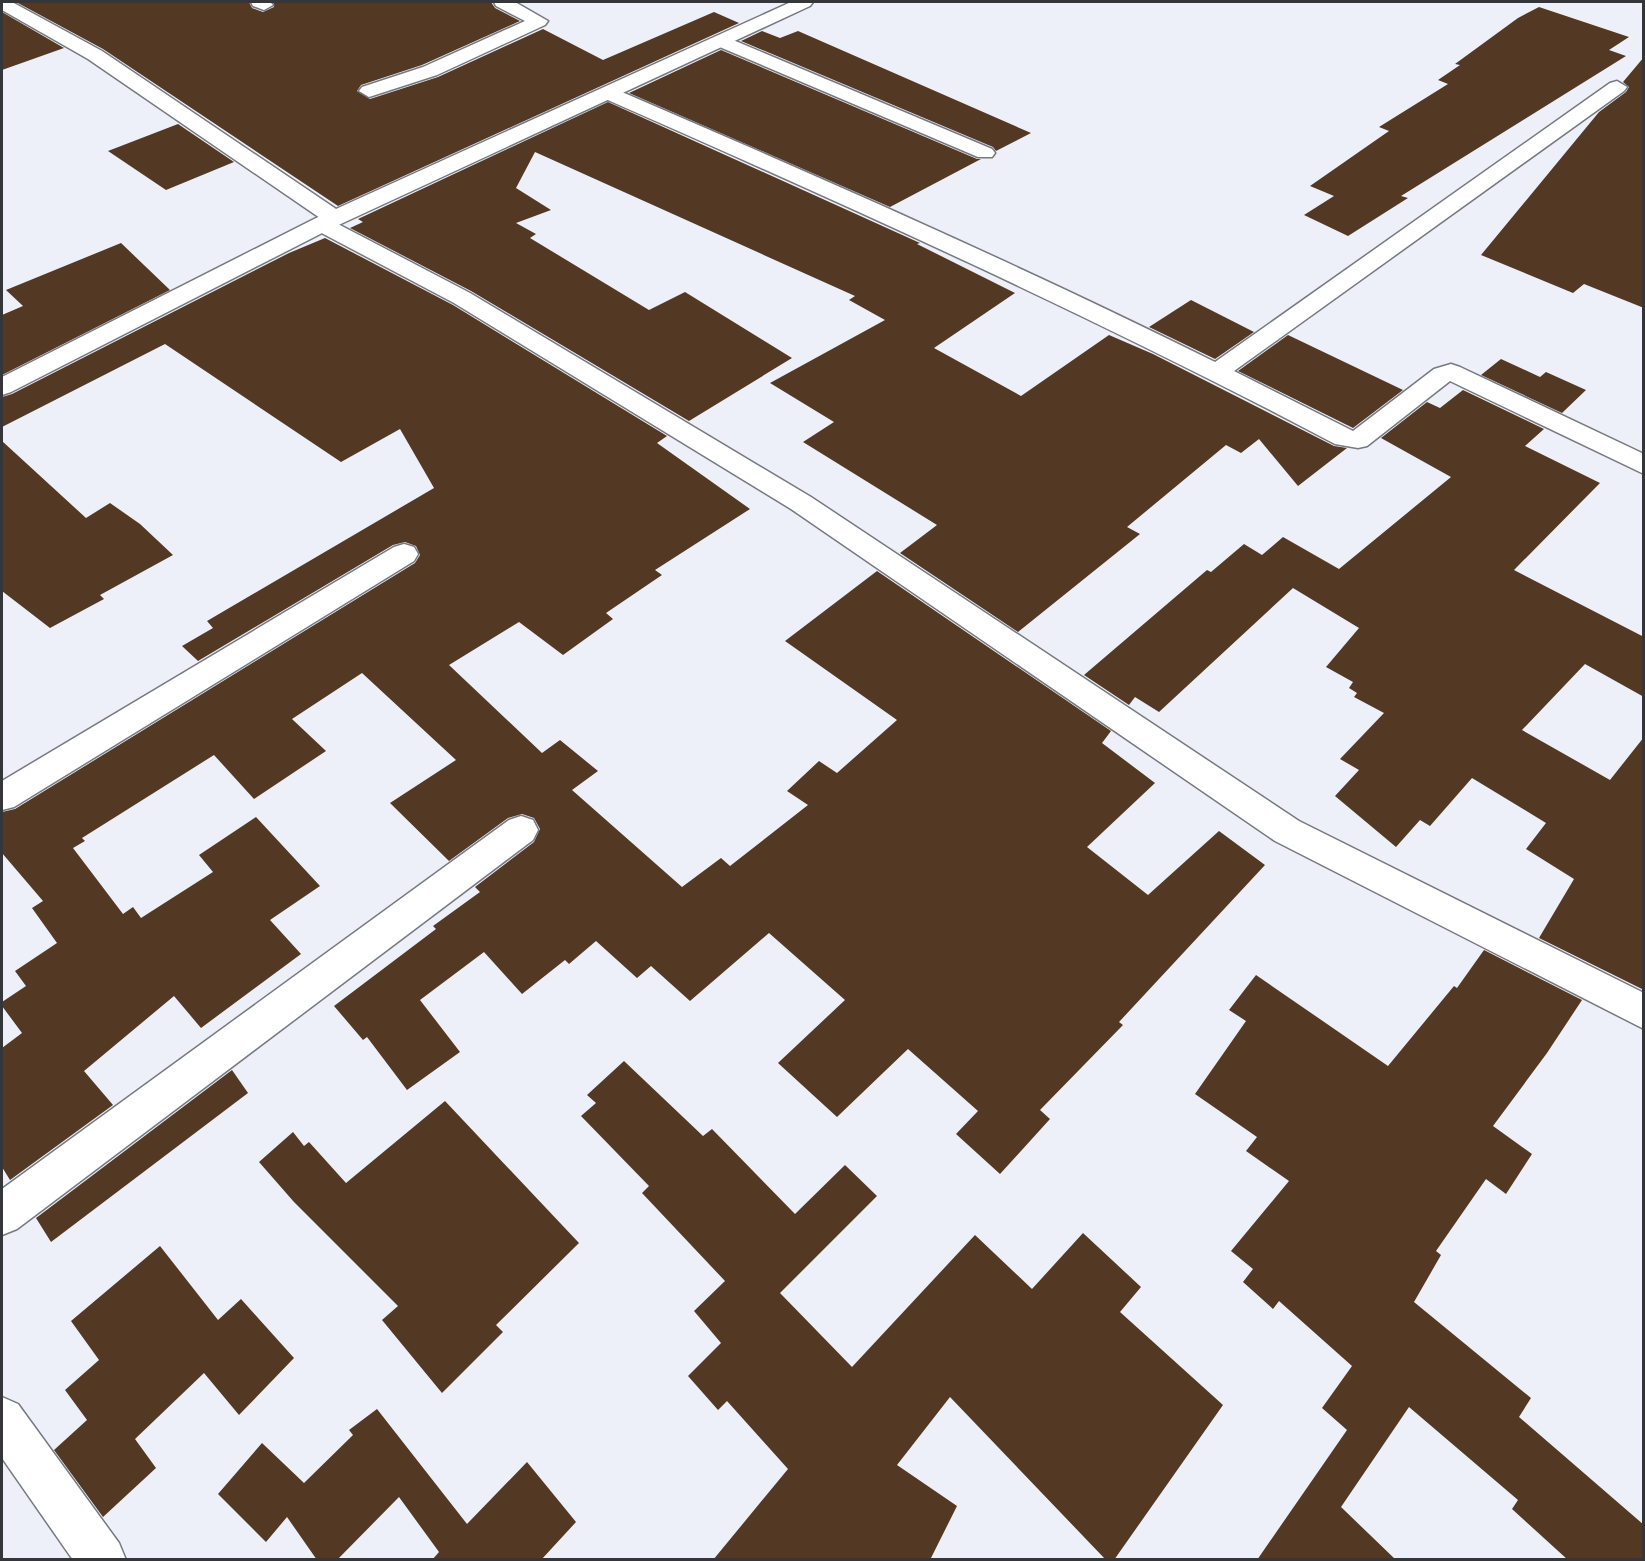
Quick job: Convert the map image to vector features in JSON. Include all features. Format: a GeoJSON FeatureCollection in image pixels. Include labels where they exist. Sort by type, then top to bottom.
{"type":"FeatureCollection","features":[{"type":"Feature","properties":{"kind":"street"},"geometry":{"type":"LineString","coordinates":[[4,2],[95,55],[328,221],[462,298],[801,503],[1287,831],[1644,1012]]}},
{"type":"Feature","properties":{"kind":"street"},"geometry":{"type":"LineString","coordinates":[[369,91],[430,71],[539,21],[502,2]]}},
{"type":"Feature","properties":{"kind":"street"},"geometry":{"type":"LineString","coordinates":[[2,387],[328,221],[804,2]]}},
{"type":"Feature","properties":{"kind":"street"},"geometry":{"type":"LineString","coordinates":[[721,41],[985,153]]}},
{"type":"Feature","properties":{"kind":"street"},"geometry":{"type":"LineString","coordinates":[[1218,371],[1617,87]]}},
{"type":"Feature","properties":{"kind":"street"},"geometry":{"type":"LineString","coordinates":[[608,93],[992,262],[1218,371],[1351,440],[1358,440],[1443,374],[1451,372],[1644,465]]}},
{"type":"Feature","properties":{"kind":"street"},"geometry":{"type":"LineString","coordinates":[[2,797],[404,554]]}},
{"type":"Feature","properties":{"kind":"street"},"geometry":{"type":"LineString","coordinates":[[2,1214],[521,830]]}},
{"type":"Feature","properties":{"kind":"street"},"geometry":{"type":"LineString","coordinates":[[2,1420],[102,1560]]}},
{"type":"Feature","properties":{"kind":"building"},"geometry":{"type":"Polygon","coordinates":[[[16,2],[249,2],[252,8],[263,12],[274,7],[273,2],[491,2],[495,8],[520,21],[422,65],[361,85],[357,91],[370,99],[438,77],[543,29],[603,60],[714,12],[739,23],[338,206],[103,49],[16,2]]]}},
{"type":"Feature","properties":{"kind":"building"},"geometry":{"type":"Polygon","coordinates":[[[1539,7],[1629,37],[1609,50],[1626,56],[1401,196],[1408,198],[1348,236],[1304,215],[1334,196],[1310,186],[1389,131],[1379,127],[1448,84],[1438,80],[1460,65],[1455,64],[1518,18],[1539,7]]]}},
{"type":"Feature","properties":{"kind":"building"},"geometry":{"type":"Polygon","coordinates":[[[2,12],[64,48],[2,70],[2,12]]]}},
{"type":"Feature","properties":{"kind":"building"},"geometry":{"type":"Polygon","coordinates":[[[762,31],[780,38],[798,31],[1031,133],[996,151],[993,147],[741,41],[762,31]]]}},
{"type":"Feature","properties":{"kind":"building"},"geometry":{"type":"Polygon","coordinates":[[[721,50],[981,159],[890,207],[629,93],[721,50]]]}},
{"type":"Feature","properties":{"kind":"building"},"geometry":{"type":"Polygon","coordinates":[[[1644,57],[1644,308],[1584,284],[1573,293],[1481,255],[1599,112],[1626,92],[1629,87],[1623,82],[1644,57]]]}},
{"type":"Feature","properties":{"kind":"building"},"geometry":{"type":"Polygon","coordinates":[[[608,102],[920,243],[917,244],[1015,293],[934,348],[1021,396],[1109,335],[1153,354],[1334,446],[1347,448],[1298,486],[1259,439],[1241,453],[1226,445],[1127,527],[1140,534],[1018,632],[900,553],[937,525],[803,442],[834,422],[770,383],[885,320],[849,300],[855,296],[535,152],[516,188],[551,210],[516,223],[536,234],[530,238],[649,310],[685,292],[792,358],[689,421],[471,291],[350,228],[363,222],[358,219],[608,102]]]}},
{"type":"Feature","properties":{"kind":"building"},"geometry":{"type":"Polygon","coordinates":[[[178,124],[234,162],[166,190],[108,151],[178,124]]]}},
{"type":"Feature","properties":{"kind":"building"},"geometry":{"type":"Polygon","coordinates":[[[325,238],[453,305],[667,436],[657,443],[750,509],[655,570],[662,575],[606,613],[613,619],[563,655],[519,622],[449,665],[542,753],[560,740],[598,771],[572,790],[682,887],[721,858],[730,866],[808,805],[787,791],[819,761],[837,773],[897,720],[785,641],[877,571],[1111,731],[1102,743],[1155,783],[1087,847],[1148,895],[1219,831],[1265,865],[1119,1022],[1123,1025],[1040,1110],[1050,1119],[1000,1174],[956,1134],[978,1111],[908,1049],[837,1117],[778,1063],[845,1000],[769,933],[690,1001],[651,966],[637,978],[596,941],[569,964],[565,960],[522,994],[484,952],[420,1000],[460,1052],[407,1090],[367,1037],[363,1040],[334,1006],[436,929],[433,926],[480,892],[475,887],[534,842],[540,829],[534,818],[522,814],[508,818],[449,861],[390,803],[456,760],[362,673],[292,719],[326,751],[254,799],[214,755],[82,838],[85,841],[73,848],[123,914],[133,907],[141,918],[213,872],[199,855],[256,817],[320,886],[270,920],[301,954],[201,1028],[174,996],[84,1071],[113,1105],[10,1180],[2,1167],[2,1048],[22,1033],[2,1006],[2,1002],[26,986],[15,971],[57,943],[32,908],[43,901],[2,853],[2,812],[15,809],[415,563],[420,555],[416,546],[405,542],[393,545],[198,661],[182,646],[213,628],[207,621],[434,488],[400,429],[341,462],[165,344],[2,427],[2,397],[12,394],[289,253],[325,238]]]}},
{"type":"Feature","properties":{"kind":"building"},"geometry":{"type":"Polygon","coordinates":[[[121,243],[170,290],[2,375],[2,315],[23,306],[6,290],[121,243]]]}},
{"type":"Feature","properties":{"kind":"building"},"geometry":{"type":"Polygon","coordinates":[[[1191,300],[1254,332],[1215,359],[1149,327],[1191,300]]]}},
{"type":"Feature","properties":{"kind":"building"},"geometry":{"type":"Polygon","coordinates":[[[1288,335],[1403,390],[1353,428],[1238,371],[1288,335]]]}},
{"type":"Feature","properties":{"kind":"building"},"geometry":{"type":"Polygon","coordinates":[[[1501,359],[1540,377],[1546,372],[1586,390],[1562,413],[1481,375],[1501,359]]]}},
{"type":"Feature","properties":{"kind":"building"},"geometry":{"type":"Polygon","coordinates":[[[1463,390],[1544,429],[1525,446],[1600,483],[1514,570],[1644,637],[1644,697],[1585,664],[1522,730],[1610,780],[1644,737],[1644,990],[1539,938],[1574,879],[1526,849],[1546,823],[1472,778],[1430,826],[1420,820],[1396,847],[1335,796],[1359,770],[1340,759],[1384,713],[1354,697],[1357,693],[1349,688],[1353,682],[1326,667],[1359,628],[1293,588],[1159,712],[1135,697],[1129,705],[1084,675],[1207,570],[1211,572],[1244,544],[1262,555],[1283,537],[1339,569],[1451,477],[1381,438],[1427,402],[1440,408],[1463,390]]]}},
{"type":"Feature","properties":{"kind":"building"},"geometry":{"type":"Polygon","coordinates":[[[2,441],[86,518],[110,503],[140,524],[173,555],[100,595],[104,599],[50,628],[2,591],[2,441]]]}},
{"type":"Feature","properties":{"kind":"building"},"geometry":{"type":"Polygon","coordinates":[[[1484,950],[1582,1000],[1547,1053],[1493,1126],[1532,1154],[1506,1194],[1486,1179],[1436,1251],[1441,1255],[1414,1302],[1531,1398],[1519,1417],[1644,1525],[1644,1560],[1568,1560],[1512,1509],[1518,1500],[1409,1407],[1341,1507],[1396,1560],[1257,1560],[1347,1430],[1322,1408],[1352,1366],[1279,1301],[1273,1309],[1243,1282],[1253,1269],[1231,1251],[1289,1181],[1246,1151],[1257,1137],[1195,1094],[1246,1021],[1229,1010],[1256,975],[1388,1066],[1454,986],[1457,988],[1484,950]]]}},
{"type":"Feature","properties":{"kind":"building"},"geometry":{"type":"Polygon","coordinates":[[[624,1061],[703,1136],[712,1129],[795,1214],[845,1165],[877,1196],[780,1293],[852,1367],[975,1235],[1032,1289],[1083,1233],[1141,1287],[1120,1312],[1223,1405],[1114,1560],[1106,1560],[950,1397],[897,1465],[957,1506],[930,1560],[713,1560],[788,1469],[727,1401],[718,1410],[688,1376],[721,1343],[694,1311],[725,1281],[642,1193],[649,1186],[581,1116],[596,1103],[587,1095],[624,1061]]]}},
{"type":"Feature","properties":{"kind":"building"},"geometry":{"type":"Polygon","coordinates":[[[232,1070],[248,1093],[51,1242],[36,1218],[232,1070]]]}},
{"type":"Feature","properties":{"kind":"building"},"geometry":{"type":"Polygon","coordinates":[[[445,1101],[579,1243],[496,1325],[503,1332],[442,1393],[382,1320],[398,1306],[294,1202],[259,1162],[293,1132],[304,1146],[309,1142],[346,1183],[445,1101]]]}},
{"type":"Feature","properties":{"kind":"building"},"geometry":{"type":"Polygon","coordinates":[[[160,1246],[218,1320],[241,1299],[294,1358],[239,1415],[204,1373],[135,1439],[156,1468],[103,1517],[54,1450],[87,1420],[65,1390],[99,1360],[71,1321],[160,1246]]]}},
{"type":"Feature","properties":{"kind":"building"},"geometry":{"type":"Polygon","coordinates":[[[377,1409],[467,1524],[527,1462],[576,1522],[541,1560],[432,1560],[439,1552],[399,1497],[337,1560],[317,1560],[287,1517],[266,1542],[218,1494],[262,1443],[304,1483],[353,1435],[349,1430],[377,1409]]]}}]}
